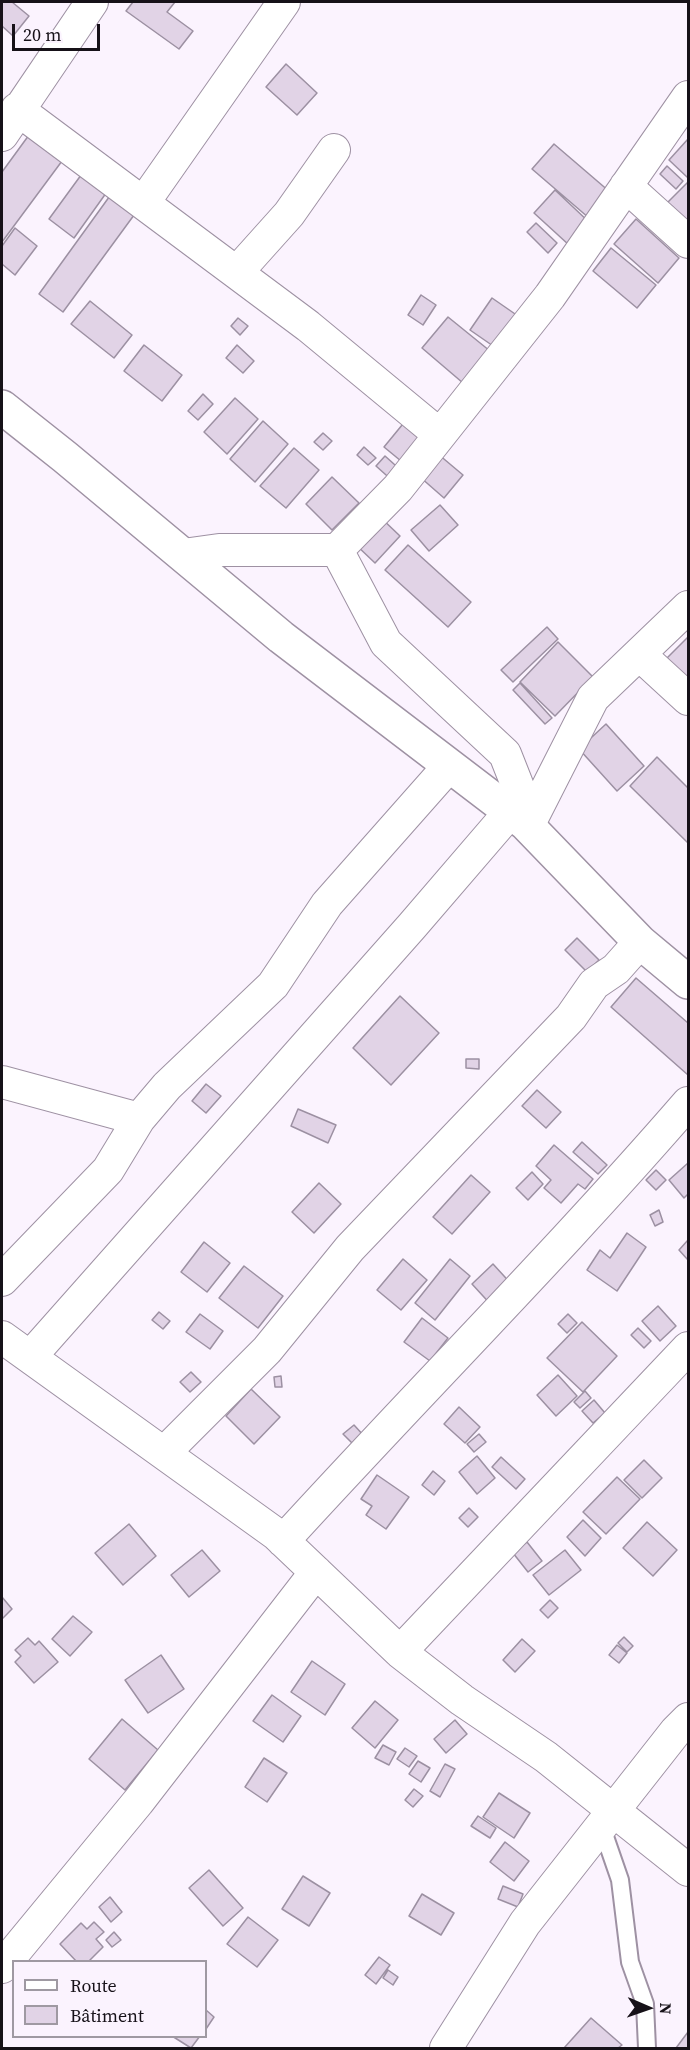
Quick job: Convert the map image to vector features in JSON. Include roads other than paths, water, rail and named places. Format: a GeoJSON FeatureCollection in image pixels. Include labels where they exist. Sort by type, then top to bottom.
{"type":"FeatureCollection","features":[{"type":"Feature","properties":{"kind":"street"},"geometry":{"type":"LineString","coordinates":[[2,135],[17,109],[92,2]]}},
{"type":"Feature","properties":{"kind":"street"},"geometry":{"type":"LineString","coordinates":[[144,202],[284,2]]}},
{"type":"Feature","properties":{"kind":"street"},"geometry":{"type":"LineString","coordinates":[[183,555],[219,550],[337,550],[398,488],[550,296],[688,97]]}},
{"type":"Feature","properties":{"kind":"street"},"geometry":{"type":"LineString","coordinates":[[17,109],[308,326],[440,435]]}},
{"type":"Feature","properties":{"kind":"street"},"geometry":{"type":"LineString","coordinates":[[237,272],[289,214],[334,150]]}},
{"type":"Feature","properties":{"kind":"street"},"geometry":{"type":"LineString","coordinates":[[626,186],[688,242]]}},
{"type":"Feature","properties":{"kind":"street"},"geometry":{"type":"LineString","coordinates":[[2,407],[290,644],[449,766],[522,818],[640,942],[688,982]]}},
{"type":"Feature","properties":{"kind":"street"},"geometry":{"type":"LineString","coordinates":[[337,550],[386,643],[505,754],[522,818]]}},
{"type":"Feature","properties":{"kind":"street"},"geometry":{"type":"LineString","coordinates":[[30,1357],[412,926],[522,818],[593,698],[688,607]]}},
{"type":"Feature","properties":{"kind":"street"},"geometry":{"type":"LineString","coordinates":[[639,654],[688,699]]}},
{"type":"Feature","properties":{"kind":"street"},"geometry":{"type":"LineString","coordinates":[[2,1280],[108,1170],[139,1119],[167,1086],[273,985],[327,904],[449,766]]}},
{"type":"Feature","properties":{"kind":"street"},"geometry":{"type":"LineString","coordinates":[[164,1453],[267,1350],[350,1248],[571,1017],[594,984],[616,969],[640,942]]}},
{"type":"Feature","properties":{"kind":"street"},"geometry":{"type":"LineString","coordinates":[[2,1082],[139,1119]]}},
{"type":"Feature","properties":{"kind":"street"},"geometry":{"type":"LineString","coordinates":[[283,1541],[404,1408],[618,1184],[688,1103]]}},
{"type":"Feature","properties":{"kind":"street"},"geometry":{"type":"LineString","coordinates":[[2,1336],[283,1541],[400,1652],[462,1700],[546,1757],[606,1817],[688,1870]]}},
{"type":"Feature","properties":{"kind":"street"},"geometry":{"type":"LineString","coordinates":[[400,1652],[688,1348]]}},
{"type":"Feature","properties":{"kind":"street"},"geometry":{"type":"LineString","coordinates":[[2,1967],[138,1802],[316,1572]]}},
{"type":"Feature","properties":{"kind":"street"},"geometry":{"type":"LineString","coordinates":[[446,2049],[525,1923],[606,1817],[688,1719]]}},
{"type":"Feature","properties":{"kind":"lane"},"geometry":{"type":"LineString","coordinates":[[606,1817],[620,1880],[630,1962],[645,2004],[647,2049]]}}]}
